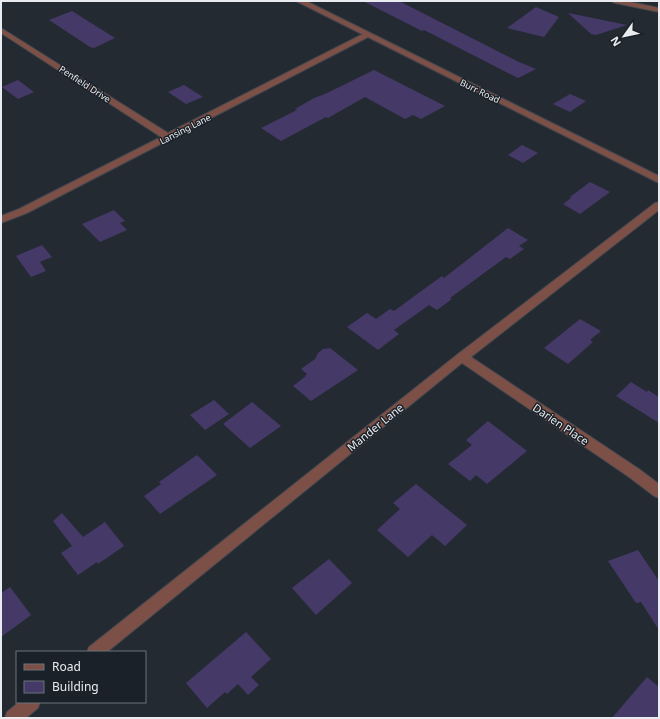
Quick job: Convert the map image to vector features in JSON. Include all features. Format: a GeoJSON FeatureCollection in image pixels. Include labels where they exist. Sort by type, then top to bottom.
{"type":"FeatureCollection","features":[{"type":"Feature","properties":{"kind":"street","name":"Burr Road"},"geometry":{"type":"LineString","coordinates":[[300,1],[659,180]]}},
{"type":"Feature","properties":{"kind":"street"},"geometry":{"type":"LineString","coordinates":[[615,1],[659,10]]}},
{"type":"Feature","properties":{"kind":"street","name":"Penfield Drive"},"geometry":{"type":"LineString","coordinates":[[1,30],[168,138]]}},
{"type":"Feature","properties":{"kind":"street","name":"Lansing Lane"},"geometry":{"type":"LineString","coordinates":[[1,220],[23,211],[168,138],[368,35]]}},
{"type":"Feature","properties":{"kind":"street","name":"Mander Lane"},"geometry":{"type":"LineString","coordinates":[[96,651],[462,357],[659,206]]}},
{"type":"Feature","properties":{"kind":"street","name":"Darien Place"},"geometry":{"type":"LineString","coordinates":[[462,357],[634,473],[659,492]]}},
{"type":"Feature","properties":{"kind":"street"},"geometry":{"type":"LineString","coordinates":[[13,718],[31,703]]}},
{"type":"Feature","properties":{"kind":"building"},"geometry":{"type":"Polygon","coordinates":[[[363,1],[399,1],[519,62],[536,69],[518,78],[363,1]]]}},
{"type":"Feature","properties":{"kind":"building"},"geometry":{"type":"Polygon","coordinates":[[[536,7],[559,17],[544,37],[507,28],[536,7]]]}},
{"type":"Feature","properties":{"kind":"building"},"geometry":{"type":"Polygon","coordinates":[[[72,11],[115,38],[94,48],[90,47],[49,20],[72,11]]]}},
{"type":"Feature","properties":{"kind":"building"},"geometry":{"type":"Polygon","coordinates":[[[568,13],[627,25],[596,35],[591,34],[568,13]]]}},
{"type":"Feature","properties":{"kind":"building"},"geometry":{"type":"Polygon","coordinates":[[[374,70],[445,106],[421,119],[413,115],[405,119],[365,97],[328,118],[326,117],[281,141],[261,128],[297,110],[295,109],[314,98],[374,70]]]}},
{"type":"Feature","properties":{"kind":"building"},"geometry":{"type":"Polygon","coordinates":[[[18,80],[34,92],[18,99],[2,87],[18,80]]]}},
{"type":"Feature","properties":{"kind":"building"},"geometry":{"type":"Polygon","coordinates":[[[184,85],[203,97],[186,104],[168,92],[184,85]]]}},
{"type":"Feature","properties":{"kind":"building"},"geometry":{"type":"Polygon","coordinates":[[[570,94],[586,101],[570,112],[553,104],[570,94]]]}},
{"type":"Feature","properties":{"kind":"building"},"geometry":{"type":"Polygon","coordinates":[[[522,145],[538,153],[523,163],[508,155],[522,145]]]}},
{"type":"Feature","properties":{"kind":"building"},"geometry":{"type":"Polygon","coordinates":[[[590,182],[610,192],[580,214],[563,204],[571,198],[570,197],[590,182]]]}},
{"type":"Feature","properties":{"kind":"building"},"geometry":{"type":"Polygon","coordinates":[[[114,210],[125,221],[120,223],[127,230],[100,242],[82,224],[114,210]]]}},
{"type":"Feature","properties":{"kind":"building"},"geometry":{"type":"Polygon","coordinates":[[[508,228],[528,240],[519,246],[524,249],[510,259],[506,257],[450,298],[452,299],[437,310],[429,305],[394,330],[399,334],[378,350],[347,327],[367,313],[376,319],[390,309],[394,311],[442,276],[444,278],[508,228]]]}},
{"type":"Feature","properties":{"kind":"building"},"geometry":{"type":"Polygon","coordinates":[[[42,245],[52,257],[40,262],[46,271],[31,277],[16,256],[42,245]]]}},
{"type":"Feature","properties":{"kind":"building"},"geometry":{"type":"Polygon","coordinates":[[[580,319],[601,331],[590,340],[593,342],[568,364],[544,348],[580,319]]]}},
{"type":"Feature","properties":{"kind":"building"},"geometry":{"type":"Polygon","coordinates":[[[330,348],[358,370],[311,401],[293,386],[307,374],[301,369],[315,359],[318,353],[323,349],[330,348]]]}},
{"type":"Feature","properties":{"kind":"building"},"geometry":{"type":"Polygon","coordinates":[[[631,382],[647,392],[648,390],[659,397],[659,423],[616,396],[631,382]]]}},
{"type":"Feature","properties":{"kind":"building"},"geometry":{"type":"Polygon","coordinates":[[[214,400],[229,414],[205,430],[190,415],[214,400]]]}},
{"type":"Feature","properties":{"kind":"building"},"geometry":{"type":"Polygon","coordinates":[[[252,402],[281,426],[250,448],[223,424],[252,402]]]}},
{"type":"Feature","properties":{"kind":"building"},"geometry":{"type":"Polygon","coordinates":[[[488,421],[527,451],[487,484],[476,475],[470,481],[448,464],[472,445],[466,440],[488,421]]]}},
{"type":"Feature","properties":{"kind":"building"},"geometry":{"type":"Polygon","coordinates":[[[197,455],[217,475],[160,514],[144,496],[161,484],[159,482],[197,455]]]}},
{"type":"Feature","properties":{"kind":"building"},"geometry":{"type":"Polygon","coordinates":[[[416,484],[467,525],[445,546],[432,535],[408,557],[377,530],[400,509],[393,503],[416,484]]]}},
{"type":"Feature","properties":{"kind":"building"},"geometry":{"type":"Polygon","coordinates":[[[62,513],[83,537],[105,522],[124,546],[98,564],[97,562],[78,575],[61,553],[72,546],[53,521],[62,513]]]}},
{"type":"Feature","properties":{"kind":"building"},"geometry":{"type":"Polygon","coordinates":[[[638,550],[659,581],[659,630],[641,602],[636,603],[608,561],[638,550]]]}},
{"type":"Feature","properties":{"kind":"building"},"geometry":{"type":"Polygon","coordinates":[[[329,559],[352,583],[316,615],[292,588],[329,559]]]}},
{"type":"Feature","properties":{"kind":"building"},"geometry":{"type":"Polygon","coordinates":[[[10,587],[31,615],[1,637],[1,593],[10,587]]]}},
{"type":"Feature","properties":{"kind":"building"},"geometry":{"type":"Polygon","coordinates":[[[246,632],[271,659],[251,677],[259,685],[248,695],[238,684],[227,694],[225,692],[207,708],[186,683],[246,632]]]}},
{"type":"Feature","properties":{"kind":"building"},"geometry":{"type":"Polygon","coordinates":[[[647,677],[659,687],[659,718],[612,718],[647,677]]]}}]}
